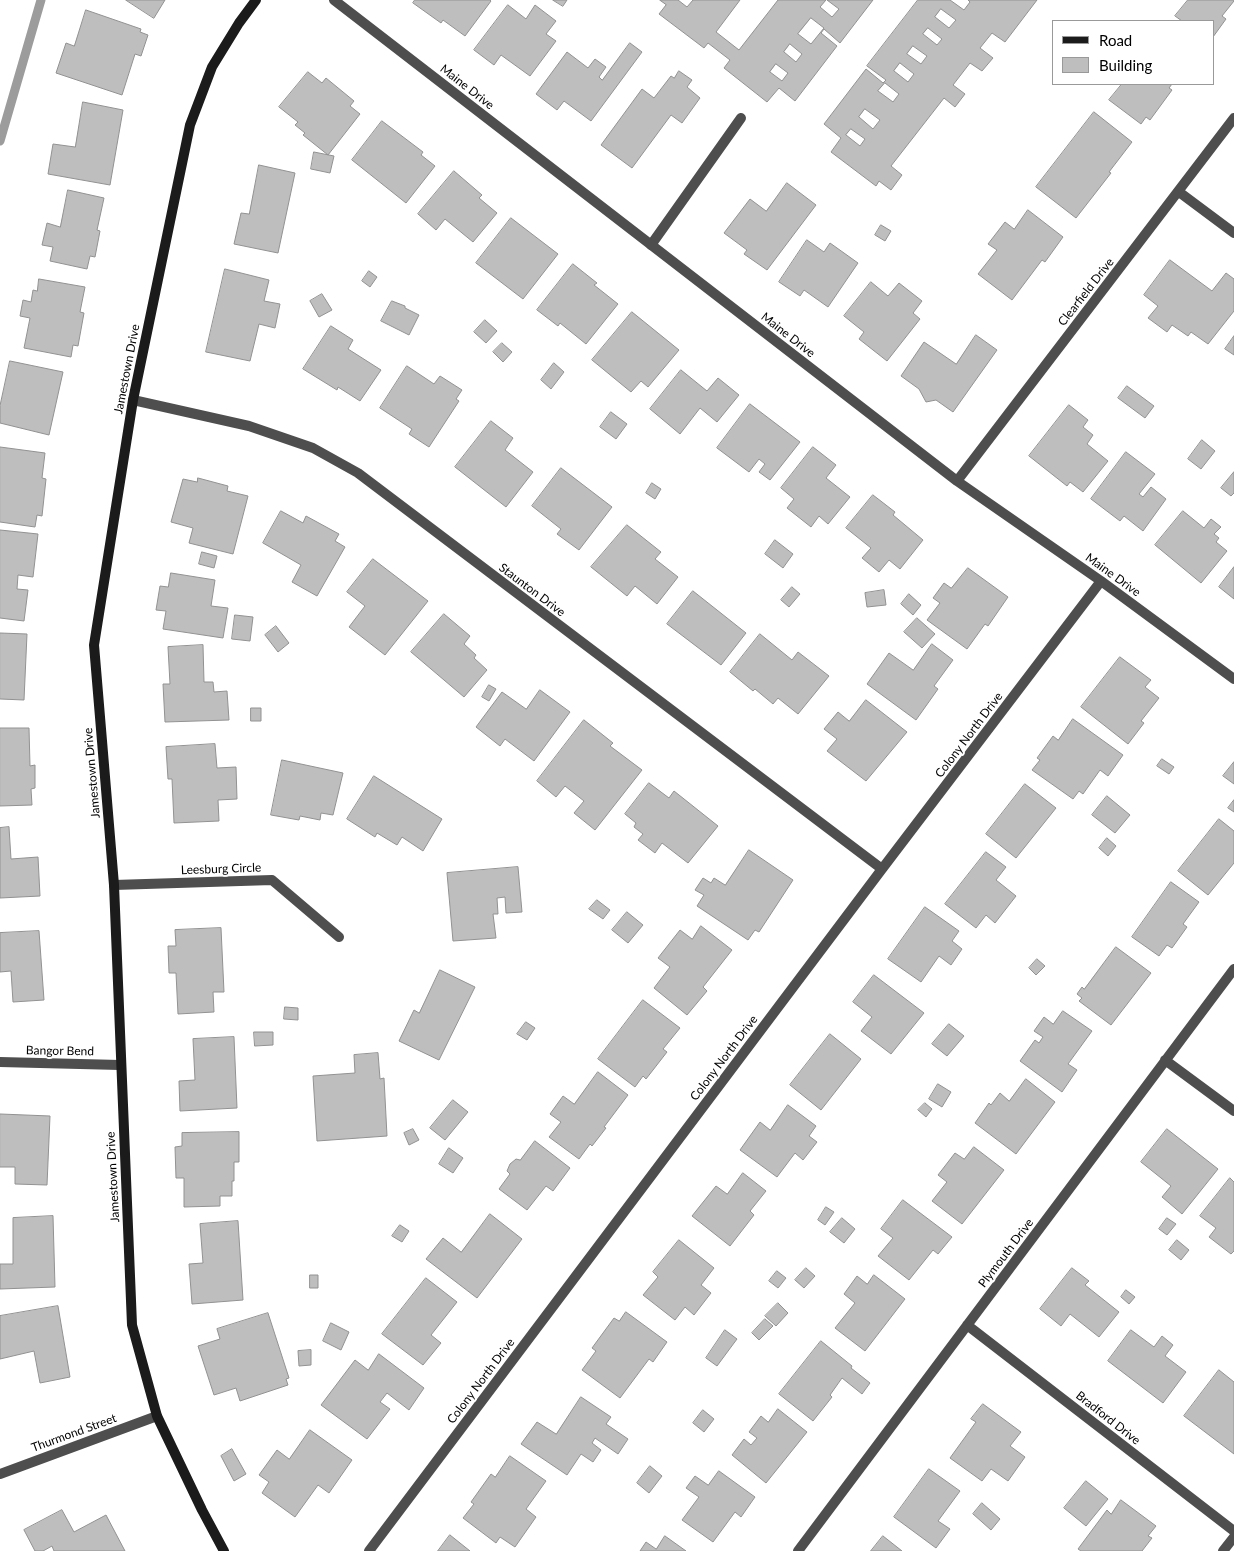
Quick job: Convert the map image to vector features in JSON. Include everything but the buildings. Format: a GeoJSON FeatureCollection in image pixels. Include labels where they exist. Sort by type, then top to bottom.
{"type":"FeatureCollection","features":[{"type":"Feature","properties":{"kind":"street","name":"Jamestown Drive"},"geometry":{"type":"LineString","coordinates":[[224,1551],[157,1416],[132,1325],[114,885],[94,645],[132,400],[190,125],[212,67],[239,23],[256,0]]}},
{"type":"Feature","properties":{"kind":"street","name":"Maine Drive"},"geometry":{"type":"LineString","coordinates":[[334,0],[957,481],[1101,581],[1234,679]]}},
{"type":"Feature","properties":{"kind":"street"},"geometry":{"type":"LineString","coordinates":[[651,245],[741,118]]}},
{"type":"Feature","properties":{"kind":"street","name":"Clearfield Drive"},"geometry":{"type":"LineString","coordinates":[[957,481],[1234,118]]}},
{"type":"Feature","properties":{"kind":"street"},"geometry":{"type":"LineString","coordinates":[[1179,192],[1234,233]]}},
{"type":"Feature","properties":{"kind":"street","name":"Staunton Drive"},"geometry":{"type":"LineString","coordinates":[[132,400],[250,426],[313,448],[358,473],[882,869]]}},
{"type":"Feature","properties":{"kind":"street","name":"Colony North Drive"},"geometry":{"type":"LineString","coordinates":[[369,1551],[1101,581]]}},
{"type":"Feature","properties":{"kind":"street","name":"Leesburg Circle"},"geometry":{"type":"LineString","coordinates":[[114,885],[272,880],[339,937]]}},
{"type":"Feature","properties":{"kind":"street","name":"Plymouth Drive"},"geometry":{"type":"LineString","coordinates":[[798,1551],[1234,969]]}},
{"type":"Feature","properties":{"kind":"street"},"geometry":{"type":"LineString","coordinates":[[1165,1060],[1234,1111]]}},
{"type":"Feature","properties":{"kind":"street","name":"Bangor Bend"},"geometry":{"type":"LineString","coordinates":[[0,1062],[120,1065]]}},
{"type":"Feature","properties":{"kind":"street","name":"Bradford Drive"},"geometry":{"type":"LineString","coordinates":[[967,1325],[1234,1530]]}},
{"type":"Feature","properties":{"kind":"street","name":"Thurmond Street"},"geometry":{"type":"LineString","coordinates":[[0,1474],[157,1416]]}},
{"type":"Feature","properties":{"kind":"street"},"geometry":{"type":"LineString","coordinates":[[1223,1551],[1234,1537]]}},
{"type":"Feature","properties":{"kind":"waterway"},"geometry":{"type":"LineString","coordinates":[[0,141],[41,0]]}}]}
